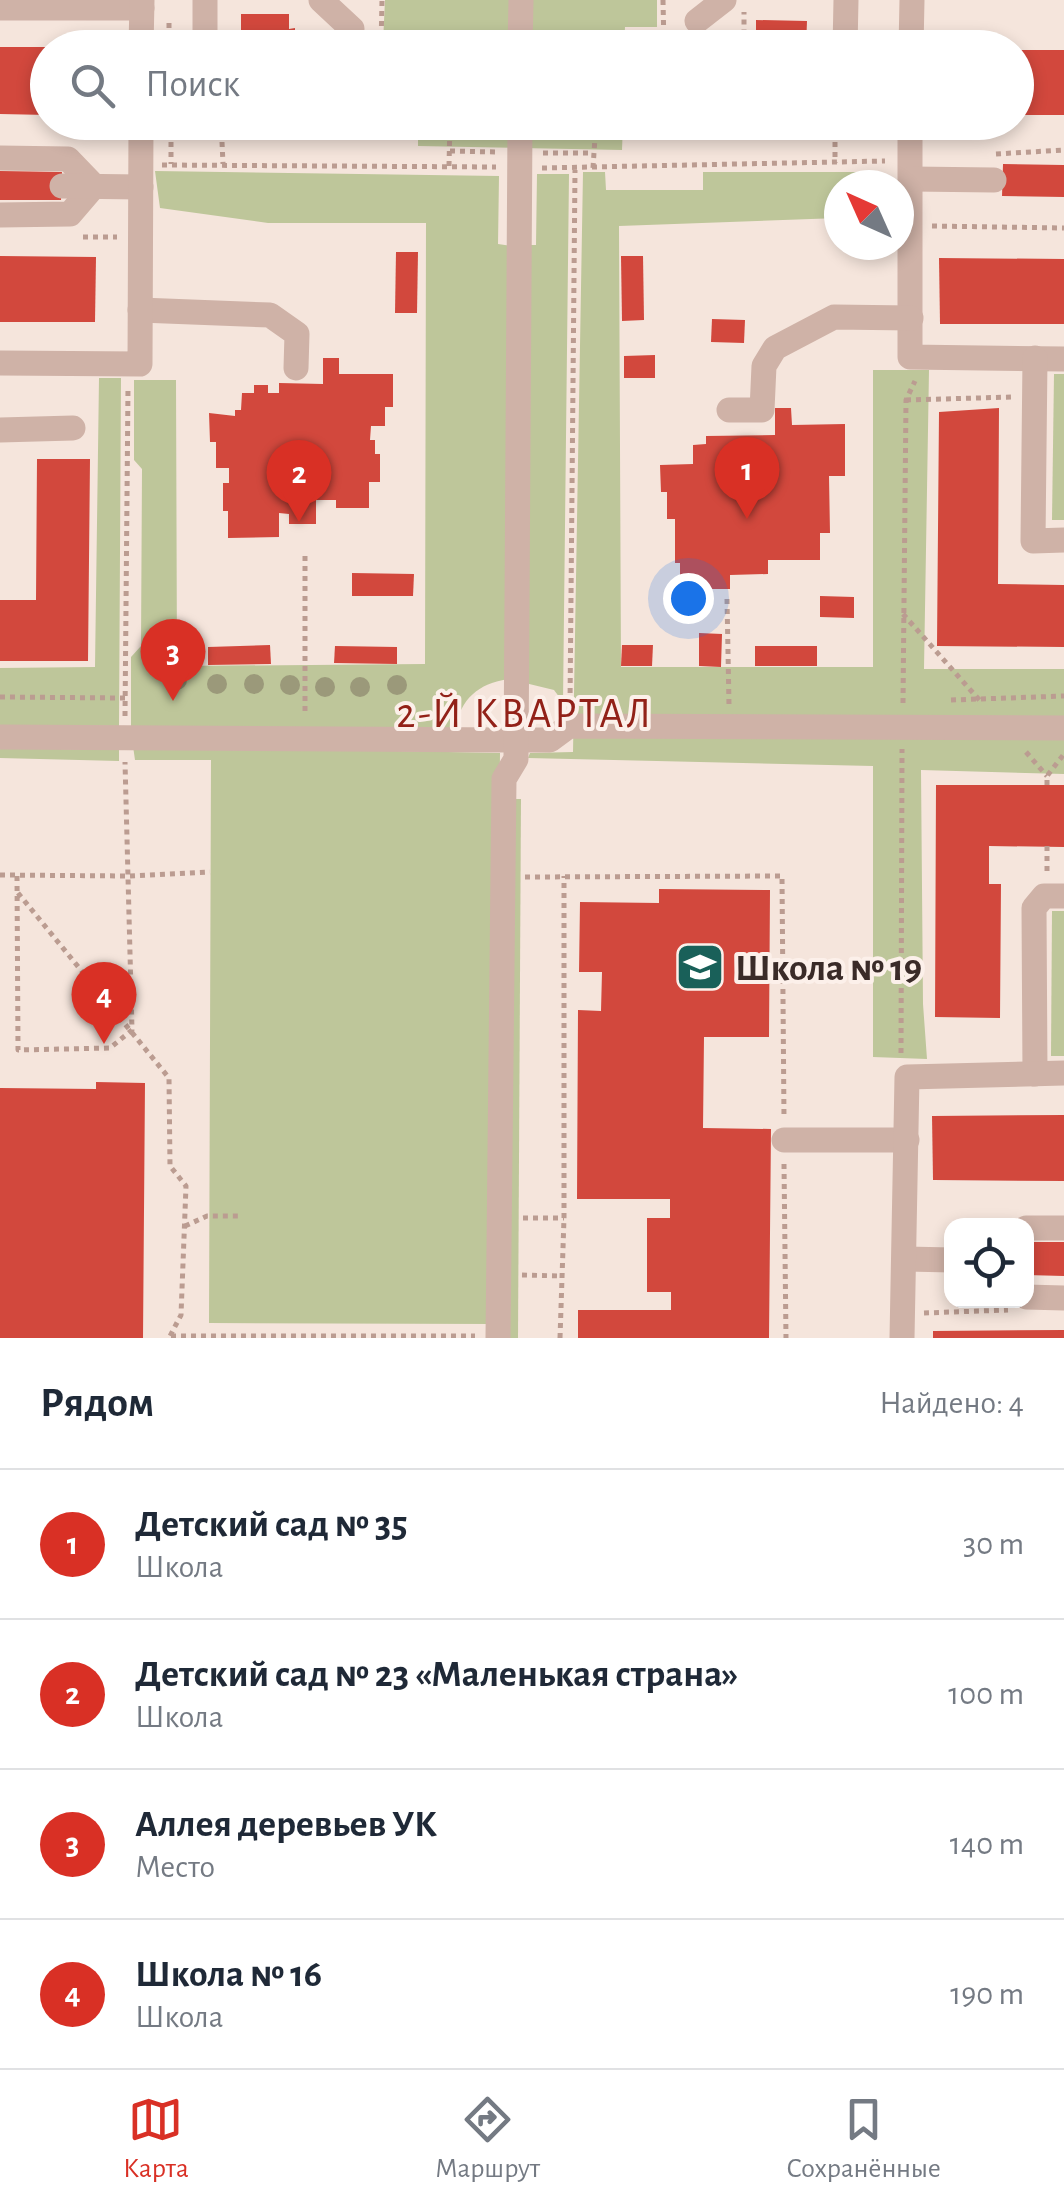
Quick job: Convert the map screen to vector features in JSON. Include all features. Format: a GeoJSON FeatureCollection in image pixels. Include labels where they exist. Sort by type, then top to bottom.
{"type":"FeatureCollection","features":[{"type":"Feature","properties":{"kind":"street"},"geometry":{"type":"LineString","coordinates":[[204,30],[205,0]]}},
{"type":"Feature","properties":{"kind":"street"},"geometry":{"type":"LineString","coordinates":[[321,0],[352,29]]}},
{"type":"Feature","properties":{"kind":"street"},"geometry":{"type":"LineString","coordinates":[[520,30],[521,0]]}},
{"type":"Feature","properties":{"kind":"street"},"geometry":{"type":"LineString","coordinates":[[697,21],[724,0]]}},
{"type":"Feature","properties":{"kind":"street"},"geometry":{"type":"LineString","coordinates":[[845,30],[846,0]]}},
{"type":"Feature","properties":{"kind":"street"},"geometry":{"type":"LineString","coordinates":[[911,30],[912,0]]}},
{"type":"Feature","properties":{"kind":"street"},"geometry":{"type":"LineString","coordinates":[[0,8],[142,4],[142,30]]}},
{"type":"Feature","properties":{"kind":"street"},"geometry":{"type":"LineString","coordinates":[[0,363],[132,364],[140,310],[141,140]]}},
{"type":"Feature","properties":{"kind":"street"},"geometry":{"type":"LineString","coordinates":[[498,1337],[504,779],[516,759],[520,140]]}},
{"type":"Feature","properties":{"kind":"street"},"geometry":{"type":"LineString","coordinates":[[911,140],[912,170]]}},
{"type":"Feature","properties":{"kind":"street"},"geometry":{"type":"LineString","coordinates":[[0,158],[68,158],[94,186]]}},
{"type":"Feature","properties":{"kind":"street"},"geometry":{"type":"LineString","coordinates":[[914,180],[994,180]]}},
{"type":"Feature","properties":{"kind":"street"},"geometry":{"type":"LineString","coordinates":[[62,186],[140,187]]}},
{"type":"Feature","properties":{"kind":"street"},"geometry":{"type":"LineString","coordinates":[[0,215],[70,214],[94,186]]}},
{"type":"Feature","properties":{"kind":"street"},"geometry":{"type":"LineString","coordinates":[[910,260],[910,357],[1064,359]]}},
{"type":"Feature","properties":{"kind":"street"},"geometry":{"type":"LineString","coordinates":[[140,310],[270,316],[297,334],[296,368]]}},
{"type":"Feature","properties":{"kind":"street"},"geometry":{"type":"LineString","coordinates":[[729,410],[762,410],[764,366],[775,348],[818,323],[834,317],[911,318]]}},
{"type":"Feature","properties":{"kind":"street"},"geometry":{"type":"LineString","coordinates":[[1035,358],[1034,541],[1064,540]]}},
{"type":"Feature","properties":{"kind":"street"},"geometry":{"type":"LineString","coordinates":[[0,430],[73,428]]}},
{"type":"Feature","properties":{"kind":"street"},"geometry":{"type":"LineString","coordinates":[[0,737],[550,740],[569,726],[1064,728]]}},
{"type":"Feature","properties":{"kind":"street"},"geometry":{"type":"LineString","coordinates":[[1035,1074],[1034,908],[1055,887]]}},
{"type":"Feature","properties":{"kind":"street"},"geometry":{"type":"LineString","coordinates":[[902,1338],[907,1077],[1064,1073]]}},
{"type":"Feature","properties":{"kind":"street"},"geometry":{"type":"LineString","coordinates":[[784,1140],[906,1140]]}},
{"type":"Feature","properties":{"kind":"street"},"geometry":{"type":"LineString","coordinates":[[1034,1228],[1064,1228]]}},
{"type":"Feature","properties":{"kind":"street"},"geometry":{"type":"LineString","coordinates":[[906,1259],[944,1260]]}},
{"type":"Feature","properties":{"kind":"street"},"geometry":{"type":"LineString","coordinates":[[1034,1302],[1064,1298]]}},
{"type":"Feature","properties":{"kind":"path"},"geometry":{"type":"LineString","coordinates":[[381,30],[382,0]]}},
{"type":"Feature","properties":{"kind":"path"},"geometry":{"type":"LineString","coordinates":[[663,0],[664,30]]}},
{"type":"Feature","properties":{"kind":"path"},"geometry":{"type":"LineString","coordinates":[[744,0],[744,30]]}},
{"type":"Feature","properties":{"kind":"path"},"geometry":{"type":"LineString","coordinates":[[171,140],[172,166]]}},
{"type":"Feature","properties":{"kind":"path"},"geometry":{"type":"LineString","coordinates":[[449,166],[450,140]]}},
{"type":"Feature","properties":{"kind":"path"},"geometry":{"type":"LineString","coordinates":[[593,168],[595,140]]}},
{"type":"Feature","properties":{"kind":"path"},"geometry":{"type":"LineString","coordinates":[[835,140],[835,163]]}},
{"type":"Feature","properties":{"kind":"path"},"geometry":{"type":"LineString","coordinates":[[569,726],[575,168]]}},
{"type":"Feature","properties":{"kind":"path"},"geometry":{"type":"LineString","coordinates":[[914,226],[1064,228]]}},
{"type":"Feature","properties":{"kind":"path"},"geometry":{"type":"LineString","coordinates":[[132,364],[128,378],[124,739],[132,1030]]}},
{"type":"Feature","properties":{"kind":"path"},"geometry":{"type":"LineString","coordinates":[[906,400],[1023,397]]}},
{"type":"Feature","properties":{"kind":"path"},"geometry":{"type":"LineString","coordinates":[[305,556],[305,739]]}},
{"type":"Feature","properties":{"kind":"path"},"geometry":{"type":"LineString","coordinates":[[727,599],[728,728]]}},
{"type":"Feature","properties":{"kind":"path"},"geometry":{"type":"LineString","coordinates":[[902,612],[980,700]]}},
{"type":"Feature","properties":{"kind":"path"},"geometry":{"type":"LineString","coordinates":[[941,700],[1064,696]]}},
{"type":"Feature","properties":{"kind":"path"},"geometry":{"type":"LineString","coordinates":[[0,697],[125,698]]}},
{"type":"Feature","properties":{"kind":"path"},"geometry":{"type":"LineString","coordinates":[[1047,785],[1047,776],[1064,754]]}},
{"type":"Feature","properties":{"kind":"path"},"geometry":{"type":"LineString","coordinates":[[1046,846],[1055,887]]}},
{"type":"Feature","properties":{"kind":"path"},"geometry":{"type":"LineString","coordinates":[[0,875],[210,872]]}},
{"type":"Feature","properties":{"kind":"path"},"geometry":{"type":"LineString","coordinates":[[17,876],[18,1050],[110,1048],[132,1030]]}},
{"type":"Feature","properties":{"kind":"path"},"geometry":{"type":"LineString","coordinates":[[503,876],[782,876],[786,1338]]}},
{"type":"Feature","properties":{"kind":"path"},"geometry":{"type":"LineString","coordinates":[[560,1338],[564,876]]}},
{"type":"Feature","properties":{"kind":"path"},"geometry":{"type":"LineString","coordinates":[[18,893],[169,1078],[170,1166],[186,1186],[181,1315],[169,1337],[498,1337]]}},
{"type":"Feature","properties":{"kind":"path"},"geometry":{"type":"LineString","coordinates":[[185,1226],[207,1216],[239,1216]]}},
{"type":"Feature","properties":{"kind":"path"},"geometry":{"type":"LineString","coordinates":[[522,1276],[562,1276]]}},
{"type":"Feature","properties":{"kind":"path"},"geometry":{"type":"LineString","coordinates":[[921,1313],[975,1308]]}},
{"type":"Feature","properties":{"kind":"green space"},"geometry":{"type":"Polygon","coordinates":[[[385,0],[657,0],[657,27],[384,30],[385,0]]]}},
{"type":"Feature","properties":{"kind":"green space"},"geometry":{"type":"Polygon","coordinates":[[[418,140],[622,140],[622,150],[418,146],[418,140]]]}},
{"type":"Feature","properties":{"kind":"green space"},"geometry":{"type":"Polygon","coordinates":[[[155,171],[499,176],[498,244],[511,246],[509,679],[472,694],[461,709],[454,730],[131,726],[131,657],[141,646],[142,469],[134,460],[134,380],[176,380],[177,666],[425,664],[426,223],[268,223],[160,208],[155,171]]]}},
{"type":"Feature","properties":{"kind":"green space"},"geometry":{"type":"Polygon","coordinates":[[[583,172],[605,172],[606,190],[703,190],[703,172],[824,172],[824,219],[619,226],[621,667],[873,667],[873,370],[929,370],[924,669],[1064,669],[1064,774],[921,770],[927,1059],[873,1057],[873,766],[528,758],[530,753],[573,752],[583,172]]]}},
{"type":"Feature","properties":{"kind":"green space"},"geometry":{"type":"Polygon","coordinates":[[[537,174],[569,174],[563,702],[554,690],[521,682],[525,245],[536,245],[537,174]]]}},
{"type":"Feature","properties":{"kind":"green space"},"geometry":{"type":"Polygon","coordinates":[[[1054,374],[1064,374],[1064,520],[1052,520],[1054,374]]]}},
{"type":"Feature","properties":{"kind":"green space"},"geometry":{"type":"Polygon","coordinates":[[[99,378],[121,378],[119,726],[0,725],[0,668],[95,667],[99,378]]]}},
{"type":"Feature","properties":{"kind":"green space"},"geometry":{"type":"Polygon","coordinates":[[[133,746],[500,753],[494,1324],[209,1323],[211,760],[135,760],[133,746]]]}},
{"type":"Feature","properties":{"kind":"green space"},"geometry":{"type":"Polygon","coordinates":[[[0,748],[119,750],[119,761],[0,758],[0,748]]]}},
{"type":"Feature","properties":{"kind":"green space"},"geometry":{"type":"Polygon","coordinates":[[[512,799],[521,799],[518,1338],[506,1338],[512,799]]]}},
{"type":"Feature","properties":{"kind":"green space"},"geometry":{"type":"Polygon","coordinates":[[[1052,911],[1064,911],[1064,1056],[1051,1056],[1052,911]]]}},
{"type":"Feature","properties":{"kind":"building"},"geometry":{"type":"Polygon","coordinates":[[[241,14],[289,14],[289,29],[295,28],[295,30],[241,30],[241,14]]]}},
{"type":"Feature","properties":{"kind":"building"},"geometry":{"type":"Polygon","coordinates":[[[756,20],[807,21],[807,30],[756,30],[756,20]]]}},
{"type":"Feature","properties":{"kind":"building"},"geometry":{"type":"Polygon","coordinates":[[[0,47],[30,47],[30,115],[0,114],[0,47]]]}},
{"type":"Feature","properties":{"kind":"building"},"geometry":{"type":"Polygon","coordinates":[[[1034,50],[1064,50],[1064,115],[1034,115],[1034,50]]]}},
{"type":"Feature","properties":{"kind":"building"},"geometry":{"type":"Polygon","coordinates":[[[1003,164],[1064,165],[1064,197],[1002,196],[1003,164]]]}},
{"type":"Feature","properties":{"kind":"building"},"geometry":{"type":"Polygon","coordinates":[[[0,171],[62,172],[61,200],[0,200],[0,171]]]}},
{"type":"Feature","properties":{"kind":"building"},"geometry":{"type":"Polygon","coordinates":[[[396,252],[418,252],[417,313],[395,313],[396,252]]]}},
{"type":"Feature","properties":{"kind":"building"},"geometry":{"type":"Polygon","coordinates":[[[0,256],[96,257],[95,322],[0,322],[0,256]]]}},
{"type":"Feature","properties":{"kind":"building"},"geometry":{"type":"Polygon","coordinates":[[[621,256],[643,256],[644,320],[622,321],[621,256]]]}},
{"type":"Feature","properties":{"kind":"building"},"geometry":{"type":"Polygon","coordinates":[[[939,258],[1064,259],[1064,324],[940,324],[939,258]]]}},
{"type":"Feature","properties":{"kind":"building"},"geometry":{"type":"Polygon","coordinates":[[[712,319],[745,320],[744,343],[711,342],[712,319]]]}},
{"type":"Feature","properties":{"kind":"building"},"geometry":{"type":"Polygon","coordinates":[[[655,355],[655,378],[624,378],[624,356],[655,355]]]}},
{"type":"Feature","properties":{"kind":"building"},"geometry":{"type":"Polygon","coordinates":[[[323,358],[339,358],[339,374],[393,374],[393,407],[385,407],[385,426],[371,426],[370,440],[375,440],[375,454],[380,454],[380,482],[369,482],[369,508],[336,508],[336,500],[316,500],[316,524],[289,524],[289,514],[279,513],[279,537],[228,538],[223,483],[229,483],[229,468],[216,468],[216,442],[210,442],[209,413],[235,416],[235,410],[241,410],[242,393],[254,393],[254,385],[268,385],[268,393],[279,393],[279,383],[323,384],[323,358]]]}},
{"type":"Feature","properties":{"kind":"building"},"geometry":{"type":"Polygon","coordinates":[[[775,408],[791,408],[792,425],[845,424],[845,476],[829,476],[830,533],[820,533],[820,560],[768,560],[768,574],[730,575],[730,589],[680,589],[680,563],[675,563],[675,519],[667,519],[667,492],[661,492],[660,465],[693,464],[693,445],[706,444],[706,436],[775,435],[775,408]]]}},
{"type":"Feature","properties":{"kind":"building"},"geometry":{"type":"Polygon","coordinates":[[[999,408],[998,584],[1064,585],[1064,647],[937,646],[939,412],[999,408]]]}},
{"type":"Feature","properties":{"kind":"building"},"geometry":{"type":"Polygon","coordinates":[[[37,459],[90,459],[88,661],[0,661],[0,600],[36,600],[37,459]]]}},
{"type":"Feature","properties":{"kind":"building"},"geometry":{"type":"Polygon","coordinates":[[[352,573],[414,574],[413,596],[352,596],[352,573]]]}},
{"type":"Feature","properties":{"kind":"building"},"geometry":{"type":"Polygon","coordinates":[[[820,596],[854,597],[854,618],[820,617],[820,596]]]}},
{"type":"Feature","properties":{"kind":"building"},"geometry":{"type":"Polygon","coordinates":[[[699,633],[722,634],[721,667],[699,666],[699,633]]]}},
{"type":"Feature","properties":{"kind":"building"},"geometry":{"type":"Polygon","coordinates":[[[270,645],[271,664],[208,665],[208,647],[270,645]]]}},
{"type":"Feature","properties":{"kind":"building"},"geometry":{"type":"Polygon","coordinates":[[[622,645],[653,645],[652,666],[621,666],[622,645]]]}},
{"type":"Feature","properties":{"kind":"building"},"geometry":{"type":"Polygon","coordinates":[[[335,646],[397,647],[397,664],[334,663],[335,646]]]}},
{"type":"Feature","properties":{"kind":"building"},"geometry":{"type":"Polygon","coordinates":[[[755,646],[817,646],[817,666],[755,666],[755,646]]]}},
{"type":"Feature","properties":{"kind":"building"},"geometry":{"type":"Polygon","coordinates":[[[936,785],[1064,785],[1064,847],[989,846],[989,884],[1001,884],[1000,1018],[935,1017],[936,785]]]}},
{"type":"Feature","properties":{"kind":"building"},"geometry":{"type":"Polygon","coordinates":[[[659,889],[770,890],[769,1037],[704,1037],[703,1128],[771,1129],[769,1338],[578,1338],[578,1310],[671,1310],[671,1292],[647,1292],[647,1218],[670,1218],[670,1199],[577,1199],[578,1010],[601,1011],[602,972],[579,972],[580,902],[659,903],[659,889]]]}},
{"type":"Feature","properties":{"kind":"building"},"geometry":{"type":"Polygon","coordinates":[[[96,1082],[145,1083],[143,1338],[0,1338],[0,1088],[96,1089],[96,1082]]]}},
{"type":"Feature","properties":{"kind":"building"},"geometry":{"type":"Polygon","coordinates":[[[1064,1115],[1064,1181],[933,1180],[932,1116],[1064,1115]]]}},
{"type":"Feature","properties":{"kind":"building"},"geometry":{"type":"Polygon","coordinates":[[[1034,1242],[1064,1242],[1064,1276],[1034,1275],[1034,1242]]]}},
{"type":"Feature","properties":{"kind":"building"},"geometry":{"type":"Polygon","coordinates":[[[1064,1330],[1064,1338],[933,1338],[933,1331],[1064,1330]]]}},
{"type":"Feature","properties":{"kind":"place","name":"Детский сад № 35"},"geometry":{"type":"Point","coordinates":[747,519]}},
{"type":"Feature","properties":{"kind":"place","name":"Детский сад № 23 «Маленькая страна»"},"geometry":{"type":"Point","coordinates":[299,522]}},
{"type":"Feature","properties":{"kind":"place","name":"Аллея деревьев УК"},"geometry":{"type":"Point","coordinates":[173,701]}},
{"type":"Feature","properties":{"kind":"place","name":"Школа № 19"},"geometry":{"type":"Point","coordinates":[700,967]}},
{"type":"Feature","properties":{"kind":"place","name":"Школа № 16"},"geometry":{"type":"Point","coordinates":[104,1044]}},
{"type":"Feature","properties":{"kind":"district","name":"2-Й КВАРТАЛ"},"geometry":{"type":"Point","coordinates":[525,712]}}]}
